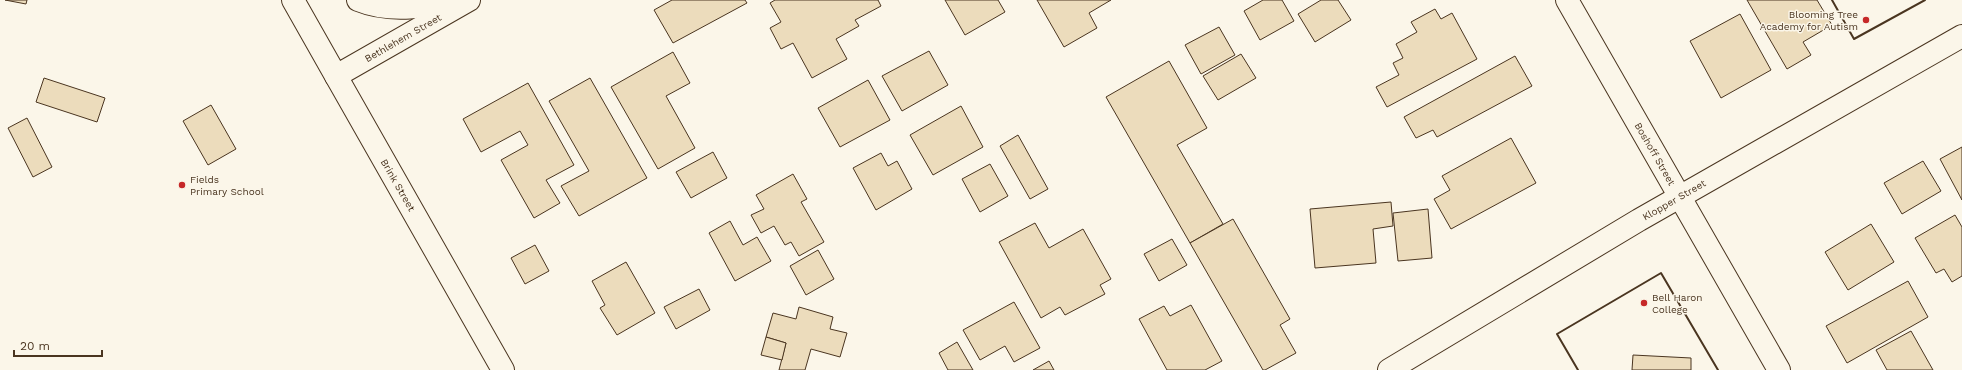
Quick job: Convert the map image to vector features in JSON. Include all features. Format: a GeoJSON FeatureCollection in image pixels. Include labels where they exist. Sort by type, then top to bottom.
{"type":"FeatureCollection","features":[{"type":"Feature","properties":{"kind":"street","name":"Brink Street"},"geometry":{"type":"LineString","coordinates":[[293,0],[504,370]]}},
{"type":"Feature","properties":{"kind":"street"},"geometry":{"type":"LineString","coordinates":[[358,0],[390,9],[421,8],[459,0]]}},
{"type":"Feature","properties":{"kind":"street","name":"Bethlehem Street"},"geometry":{"type":"LineString","coordinates":[[336,76],[469,0]]}},
{"type":"Feature","properties":{"kind":"street","name":"Boshoff Street"},"geometry":{"type":"LineString","coordinates":[[1567,0],[1780,370]]}},
{"type":"Feature","properties":{"kind":"street","name":"Klopper Street"},"geometry":{"type":"LineString","coordinates":[[1389,370],[1680,197],[1962,36]]}},
{"type":"Feature","properties":{"kind":"building"},"geometry":{"type":"Polygon","coordinates":[[[5,0],[27,0],[26,4],[5,0]]]}},
{"type":"Feature","properties":{"kind":"building"},"geometry":{"type":"Polygon","coordinates":[[[672,0],[745,0],[747,3],[673,43],[654,10],[672,0]]]}},
{"type":"Feature","properties":{"kind":"building"},"geometry":{"type":"Polygon","coordinates":[[[775,0],[878,0],[881,6],[855,20],[859,26],[836,39],[847,59],[812,78],[793,43],[781,49],[770,28],[781,22],[770,3],[775,0]]]}},
{"type":"Feature","properties":{"kind":"building"},"geometry":{"type":"Polygon","coordinates":[[[945,0],[998,0],[1005,12],[965,35],[945,0]]]}},
{"type":"Feature","properties":{"kind":"building"},"geometry":{"type":"Polygon","coordinates":[[[1037,0],[1111,0],[1089,13],[1097,28],[1064,47],[1037,0]]]}},
{"type":"Feature","properties":{"kind":"building"},"geometry":{"type":"Polygon","coordinates":[[[1263,0],[1282,0],[1294,21],[1260,40],[1244,11],[1263,0]]]}},
{"type":"Feature","properties":{"kind":"building"},"geometry":{"type":"Polygon","coordinates":[[[1321,0],[1338,0],[1351,20],[1315,42],[1298,14],[1321,0]]]}},
{"type":"Feature","properties":{"kind":"building"},"geometry":{"type":"Polygon","coordinates":[[[1747,0],[1817,0],[1832,25],[1803,42],[1811,55],[1787,69],[1747,0]]]}},
{"type":"Feature","properties":{"kind":"building"},"geometry":{"type":"Polygon","coordinates":[[[1435,9],[1441,19],[1452,13],[1477,59],[1387,107],[1376,87],[1399,75],[1393,63],[1403,58],[1396,44],[1417,32],[1411,22],[1435,9]]]}},
{"type":"Feature","properties":{"kind":"building"},"geometry":{"type":"Polygon","coordinates":[[[1740,14],[1771,70],[1721,98],[1690,41],[1740,14]]]}},
{"type":"Feature","properties":{"kind":"building"},"geometry":{"type":"Polygon","coordinates":[[[1219,27],[1235,55],[1201,74],[1185,45],[1219,27]]]}},
{"type":"Feature","properties":{"kind":"building"},"geometry":{"type":"Polygon","coordinates":[[[929,51],[948,85],[902,111],[882,76],[929,51]]]}},
{"type":"Feature","properties":{"kind":"building"},"geometry":{"type":"Polygon","coordinates":[[[673,52],[690,83],[666,96],[695,148],[658,169],[611,87],[673,52]]]}},
{"type":"Feature","properties":{"kind":"building"},"geometry":{"type":"Polygon","coordinates":[[[1241,54],[1256,78],[1218,100],[1203,76],[1241,54]]]}},
{"type":"Feature","properties":{"kind":"building"},"geometry":{"type":"Polygon","coordinates":[[[1515,56],[1532,86],[1437,137],[1433,130],[1416,138],[1404,117],[1515,56]]]}},
{"type":"Feature","properties":{"kind":"building"},"geometry":{"type":"Polygon","coordinates":[[[1169,61],[1207,128],[1177,145],[1223,224],[1190,243],[1106,97],[1169,61]]]}},
{"type":"Feature","properties":{"kind":"building"},"geometry":{"type":"Polygon","coordinates":[[[44,78],[105,98],[97,122],[36,102],[44,78]]]}},
{"type":"Feature","properties":{"kind":"building"},"geometry":{"type":"Polygon","coordinates":[[[590,78],[647,178],[579,216],[561,186],[589,171],[549,101],[590,78]]]}},
{"type":"Feature","properties":{"kind":"building"},"geometry":{"type":"Polygon","coordinates":[[[868,80],[890,120],[840,147],[818,108],[868,80]]]}},
{"type":"Feature","properties":{"kind":"building"},"geometry":{"type":"Polygon","coordinates":[[[528,83],[574,165],[546,180],[560,203],[534,218],[501,160],[528,145],[520,131],[481,152],[463,119],[528,83]]]}},
{"type":"Feature","properties":{"kind":"building"},"geometry":{"type":"Polygon","coordinates":[[[211,105],[236,149],[208,165],[183,121],[211,105]]]}},
{"type":"Feature","properties":{"kind":"building"},"geometry":{"type":"Polygon","coordinates":[[[961,106],[983,147],[933,175],[910,135],[961,106]]]}},
{"type":"Feature","properties":{"kind":"building"},"geometry":{"type":"Polygon","coordinates":[[[27,118],[52,167],[33,177],[8,128],[27,118]]]}},
{"type":"Feature","properties":{"kind":"building"},"geometry":{"type":"Polygon","coordinates":[[[1018,135],[1048,189],[1030,199],[1000,146],[1018,135]]]}},
{"type":"Feature","properties":{"kind":"building"},"geometry":{"type":"Polygon","coordinates":[[[1511,138],[1536,183],[1451,229],[1434,199],[1450,190],[1442,176],[1511,138]]]}},
{"type":"Feature","properties":{"kind":"building"},"geometry":{"type":"Polygon","coordinates":[[[1962,147],[1962,200],[1940,159],[1962,147]]]}},
{"type":"Feature","properties":{"kind":"building"},"geometry":{"type":"Polygon","coordinates":[[[713,152],[727,178],[691,198],[676,172],[713,152]]]}},
{"type":"Feature","properties":{"kind":"building"},"geometry":{"type":"Polygon","coordinates":[[[881,153],[888,166],[897,161],[912,189],[876,210],[853,168],[881,153]]]}},
{"type":"Feature","properties":{"kind":"building"},"geometry":{"type":"Polygon","coordinates":[[[1923,161],[1941,191],[1902,214],[1884,183],[1923,161]]]}},
{"type":"Feature","properties":{"kind":"building"},"geometry":{"type":"Polygon","coordinates":[[[990,164],[1008,196],[980,212],[962,179],[990,164]]]}},
{"type":"Feature","properties":{"kind":"building"},"geometry":{"type":"Polygon","coordinates":[[[793,174],[807,199],[801,202],[824,242],[799,256],[791,242],[785,245],[774,226],[761,233],[751,215],[764,209],[756,195],[793,174]]]}},
{"type":"Feature","properties":{"kind":"building"},"geometry":{"type":"Polygon","coordinates":[[[1391,202],[1393,226],[1373,229],[1376,263],[1315,268],[1310,209],[1391,202]]]}},
{"type":"Feature","properties":{"kind":"building"},"geometry":{"type":"Polygon","coordinates":[[[1428,209],[1432,258],[1398,261],[1393,213],[1428,209]]]}},
{"type":"Feature","properties":{"kind":"building"},"geometry":{"type":"Polygon","coordinates":[[[1955,215],[1962,227],[1962,276],[1952,282],[1944,269],[1936,273],[1915,238],[1955,215]]]}},
{"type":"Feature","properties":{"kind":"building"},"geometry":{"type":"Polygon","coordinates":[[[1233,219],[1290,319],[1280,325],[1296,353],[1265,370],[1263,370],[1190,243],[1233,219]]]}},
{"type":"Feature","properties":{"kind":"building"},"geometry":{"type":"Polygon","coordinates":[[[730,221],[743,245],[757,237],[771,261],[735,281],[709,233],[730,221]]]}},
{"type":"Feature","properties":{"kind":"building"},"geometry":{"type":"Polygon","coordinates":[[[1035,223],[1049,248],[1083,229],[1111,279],[1100,285],[1105,294],[1065,315],[1060,307],[1041,318],[999,242],[1035,223]]]}},
{"type":"Feature","properties":{"kind":"building"},"geometry":{"type":"Polygon","coordinates":[[[1871,224],[1894,262],[1848,290],[1825,252],[1871,224]]]}},
{"type":"Feature","properties":{"kind":"building"},"geometry":{"type":"Polygon","coordinates":[[[1172,239],[1187,265],[1159,281],[1144,254],[1172,239]]]}},
{"type":"Feature","properties":{"kind":"building"},"geometry":{"type":"Polygon","coordinates":[[[535,245],[549,271],[525,284],[511,258],[535,245]]]}},
{"type":"Feature","properties":{"kind":"building"},"geometry":{"type":"Polygon","coordinates":[[[818,250],[834,279],[806,295],[790,266],[818,250]]]}},
{"type":"Feature","properties":{"kind":"building"},"geometry":{"type":"Polygon","coordinates":[[[626,262],[655,313],[617,335],[600,308],[605,305],[592,281],[626,262]]]}},
{"type":"Feature","properties":{"kind":"building"},"geometry":{"type":"Polygon","coordinates":[[[1908,281],[1928,317],[1847,363],[1826,326],[1908,281]]]}},
{"type":"Feature","properties":{"kind":"building"},"geometry":{"type":"Polygon","coordinates":[[[699,289],[710,310],[676,329],[664,307],[699,289]]]}},
{"type":"Feature","properties":{"kind":"building"},"geometry":{"type":"Polygon","coordinates":[[[1014,302],[1040,348],[1014,362],[1005,346],[980,360],[963,330],[1014,302]]]}},
{"type":"Feature","properties":{"kind":"building"},"geometry":{"type":"Polygon","coordinates":[[[1191,305],[1222,361],[1205,370],[1167,370],[1139,319],[1164,306],[1170,316],[1191,305]]]}},
{"type":"Feature","properties":{"kind":"building"},"geometry":{"type":"Polygon","coordinates":[[[799,307],[833,317],[830,329],[847,333],[840,357],[811,349],[805,370],[779,370],[786,343],[766,337],[773,313],[796,319],[799,307]]]}},
{"type":"Feature","properties":{"kind":"building"},"geometry":{"type":"Polygon","coordinates":[[[1911,331],[1933,370],[1887,370],[1876,350],[1911,331]]]}},
{"type":"Feature","properties":{"kind":"building"},"geometry":{"type":"Polygon","coordinates":[[[766,337],[786,343],[782,360],[761,355],[766,337]]]}},
{"type":"Feature","properties":{"kind":"building"},"geometry":{"type":"Polygon","coordinates":[[[957,342],[973,370],[948,370],[939,353],[957,342]]]}},
{"type":"Feature","properties":{"kind":"building"},"geometry":{"type":"Polygon","coordinates":[[[1633,355],[1691,358],[1691,370],[1632,370],[1633,355]]]}},
{"type":"Feature","properties":{"kind":"building"},"geometry":{"type":"Polygon","coordinates":[[[1049,361],[1054,370],[1033,370],[1049,361]]]}},
{"type":"Feature","properties":{"kind":"wall"},"geometry":{"type":"LineString","coordinates":[[1832,0],[1854,39],[1925,0]]}},
{"type":"Feature","properties":{"kind":"wall"},"geometry":{"type":"LineString","coordinates":[[1578,370],[1557,334],[1661,273],[1718,370]]}},
{"type":"Feature","properties":{"kind":"place","name":"Blooming Tree Academy for Autism"},"geometry":{"type":"Point","coordinates":[1866,20]}},
{"type":"Feature","properties":{"kind":"place","name":"Fields Primary School"},"geometry":{"type":"Point","coordinates":[182,185]}},
{"type":"Feature","properties":{"kind":"place","name":"Bell Haron College"},"geometry":{"type":"Point","coordinates":[1644,303]}}]}
